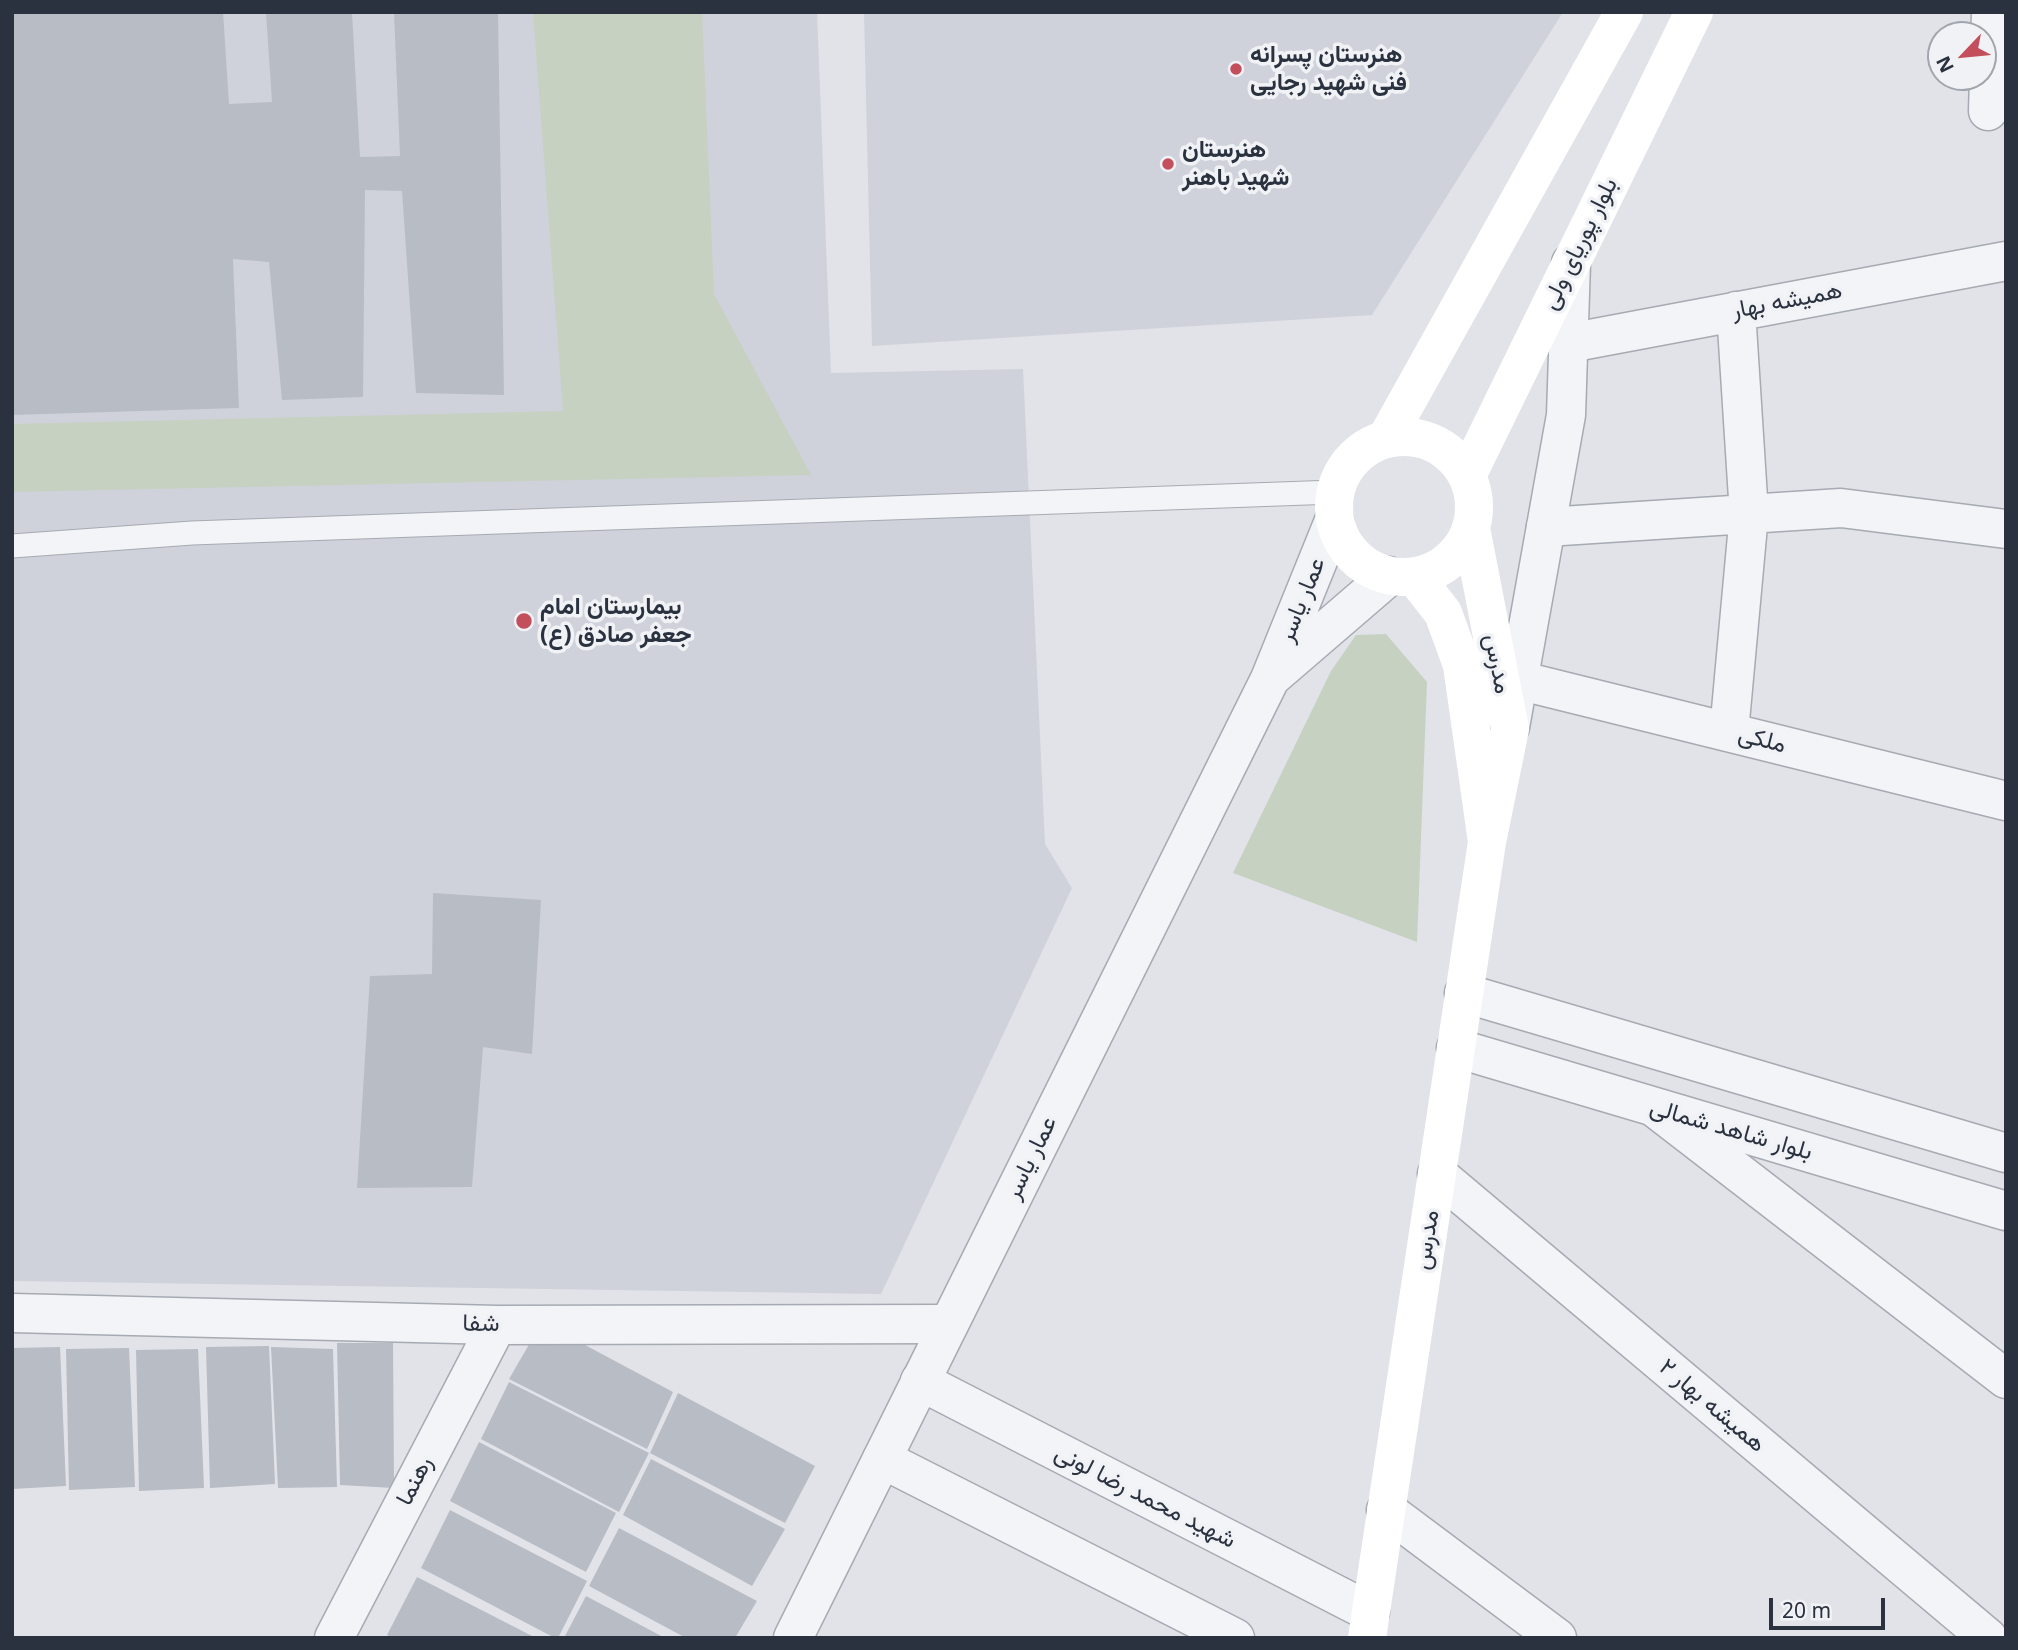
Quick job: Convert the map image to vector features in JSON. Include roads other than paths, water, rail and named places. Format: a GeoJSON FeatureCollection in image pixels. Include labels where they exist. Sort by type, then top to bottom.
{"type":"FeatureCollection","features":[{"type":"Feature","properties":{"kind":"main road"},"geometry":{"type":"LineString","coordinates":[[1386,439],[1624,12]]}},
{"type":"Feature","properties":{"kind":"main road","name":"بلوار پوریای ولی"},"geometry":{"type":"LineString","coordinates":[[1467,476],[1694,12]]}},
{"type":"Feature","properties":{"kind":"main road"},"geometry":{"type":"LineString","coordinates":[[1410,437],[1433,443],[1452,457],[1467,476],[1474,501],[1471,528],[1460,551],[1440,568],[1402,577],[1365,566],[1345,547],[1335,506],[1342,474],[1353,458],[1368,446],[1386,439],[1410,437]]}},
{"type":"Feature","properties":{"kind":"main road","name":"مدرس"},"geometry":{"type":"LineString","coordinates":[[1368,1625],[1487,842],[1510,729],[1471,528]]}},
{"type":"Feature","properties":{"kind":"main road","name":"مدرس"},"geometry":{"type":"LineString","coordinates":[[1402,577],[1443,613],[1462,665],[1487,842]]}},
{"type":"Feature","properties":{"kind":"street"},"geometry":{"type":"LineString","coordinates":[[1988,111],[1991,12]]}},
{"type":"Feature","properties":{"kind":"street","name":"همیشه بهار"},"geometry":{"type":"LineString","coordinates":[[1569,343],[2006,261]]}},
{"type":"Feature","properties":{"kind":"street"},"geometry":{"type":"LineString","coordinates":[[1510,729],[1566,415],[1571,263]]}},
{"type":"Feature","properties":{"kind":"street"},"geometry":{"type":"LineString","coordinates":[[1728,732],[1749,514],[1736,311]]}},
{"type":"Feature","properties":{"kind":"street","name":"عمار یاسر"},"geometry":{"type":"LineString","coordinates":[[793,1638],[1270,679],[1335,506]]}},
{"type":"Feature","properties":{"kind":"street"},"geometry":{"type":"LineString","coordinates":[[1546,527],[1841,508],[2006,529]]}},
{"type":"Feature","properties":{"kind":"street","name":"عمار یاسر"},"geometry":{"type":"LineString","coordinates":[[1270,679],[1402,577]]}},
{"type":"Feature","properties":{"kind":"street","name":"ملکی"},"geometry":{"type":"LineString","coordinates":[[1518,680],[2006,801]]}},
{"type":"Feature","properties":{"kind":"street"},"geometry":{"type":"LineString","coordinates":[[1464,993],[2006,1153]]}},
{"type":"Feature","properties":{"kind":"street","name":"بلوار شاهد شمالی"},"geometry":{"type":"LineString","coordinates":[[1456,1048],[2006,1212]]}},
{"type":"Feature","properties":{"kind":"street"},"geometry":{"type":"LineString","coordinates":[[1655,1108],[2006,1379]]}},
{"type":"Feature","properties":{"kind":"street","name":"همیشه بهار ۲"},"geometry":{"type":"LineString","coordinates":[[1437,1174],[1988,1638]]}},
{"type":"Feature","properties":{"kind":"street","name":"شفا"},"geometry":{"type":"LineString","coordinates":[[12,1313],[496,1325],[949,1324]]}},
{"type":"Feature","properties":{"kind":"street","name":"رهنما"},"geometry":{"type":"LineString","coordinates":[[334,1638],[496,1325]]}},
{"type":"Feature","properties":{"kind":"street","name":"شهید محمد رضا لونی"},"geometry":{"type":"LineString","coordinates":[[920,1381],[1368,1625]]}},
{"type":"Feature","properties":{"kind":"street"},"geometry":{"type":"LineString","coordinates":[[882,1459],[1235,1638]]}},
{"type":"Feature","properties":{"kind":"street"},"geometry":{"type":"LineString","coordinates":[[1386,1510],[1557,1638]]}},
{"type":"Feature","properties":{"kind":"lane"},"geometry":{"type":"LineString","coordinates":[[12,546],[192,533],[1335,506]]}},
{"type":"Feature","properties":{"kind":"place","name":"هنرستان پسرانه فنی شهید رجایی"},"geometry":{"type":"Point","coordinates":[1236,69]}},
{"type":"Feature","properties":{"kind":"place","name":"هنرستان شهید باهنر"},"geometry":{"type":"Point","coordinates":[1168,164]}},
{"type":"Feature","properties":{"kind":"place","name":"بیمارستان امام جعفر صادق (ع)"},"geometry":{"type":"Point","coordinates":[524,621]}}]}
